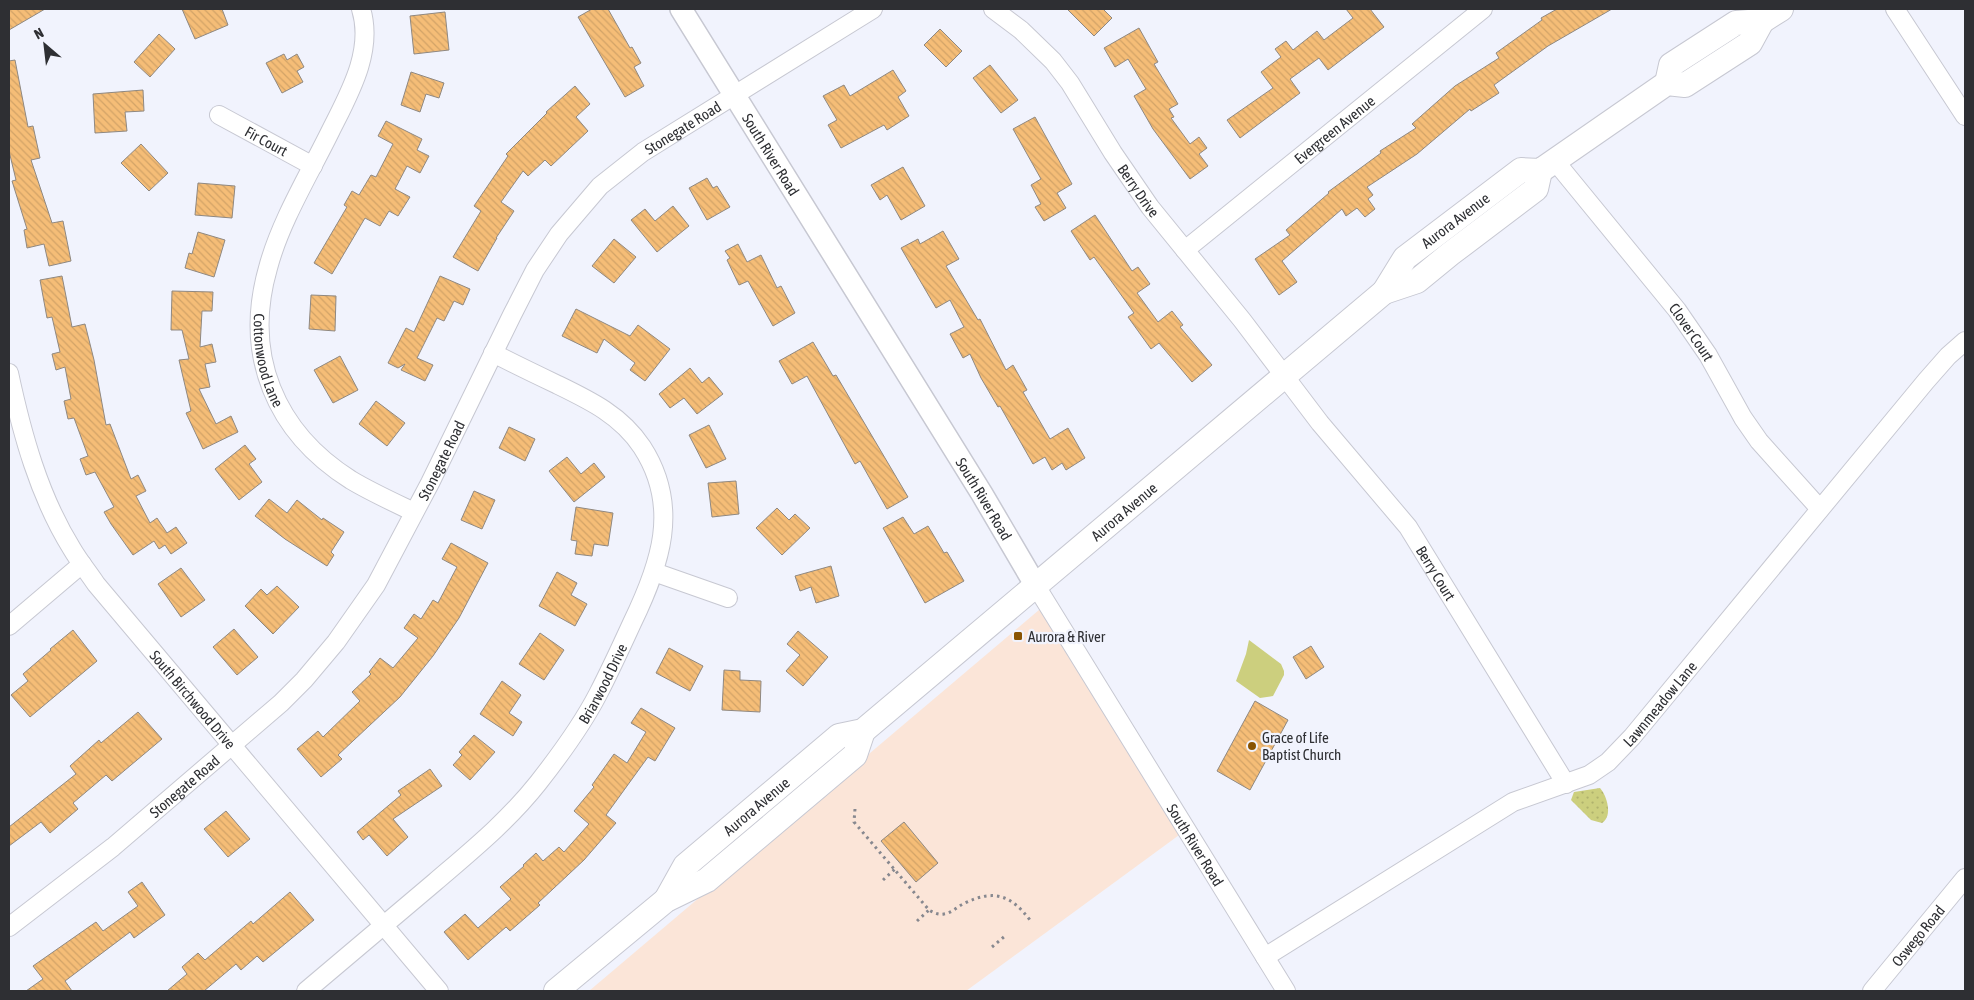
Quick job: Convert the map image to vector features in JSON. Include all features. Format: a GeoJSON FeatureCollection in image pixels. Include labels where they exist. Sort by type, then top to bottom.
{"type":"FeatureCollection","features":[{"type":"Feature","properties":{"kind":"main road"},"geometry":{"type":"LineString","coordinates":[[1547,166],[1667,83],[1671,65],[1736,23],[1771,15]]}},
{"type":"Feature","properties":{"kind":"main road","name":"Aurora Avenue"},"geometry":{"type":"LineString","coordinates":[[556,991],[666,900],[685,866],[839,736],[863,732],[1384,292],[1417,281],[1536,189],[1547,166]]}},
{"type":"Feature","properties":{"kind":"street","name":"Cottonwood Lane"},"geometry":{"type":"LineString","coordinates":[[361,9],[364,37],[357,76],[284,226],[268,268],[260,318],[261,343],[266,373],[272,392],[287,420],[302,440],[323,459],[350,479],[414,512]]}},
{"type":"Feature","properties":{"kind":"street","name":"South River Road"},"geometry":{"type":"LineString","coordinates":[[681,9],[982,494],[1036,586],[1286,991]]}},
{"type":"Feature","properties":{"kind":"street","name":"Stonegate Road"},"geometry":{"type":"LineString","coordinates":[[9,927],[113,847],[281,703],[304,680],[336,642],[376,585],[535,270],[559,234],[600,186],[643,152],[873,9]]}},
{"type":"Feature","properties":{"kind":"street","name":"Berry Drive"},"geometry":{"type":"LineString","coordinates":[[993,9],[1021,30],[1053,61],[1070,83],[1112,154],[1150,207],[1284,376]]}},
{"type":"Feature","properties":{"kind":"street","name":"Evergreen Avenue"},"geometry":{"type":"LineString","coordinates":[[1185,250],[1483,9]]}},
{"type":"Feature","properties":{"kind":"street"},"geometry":{"type":"LineString","coordinates":[[1895,9],[1965,116]]}},
{"type":"Feature","properties":{"kind":"street","name":"Fir Court"},"geometry":{"type":"LineString","coordinates":[[219,115],[313,166]]}},
{"type":"Feature","properties":{"kind":"street","name":"Clover Court"},"geometry":{"type":"LineString","coordinates":[[1547,166],[1683,318],[1708,355],[1742,418],[1759,442],[1820,509]]}},
{"type":"Feature","properties":{"kind":"street","name":"Lawnmeadow Lane"},"geometry":{"type":"LineString","coordinates":[[1265,957],[1512,802],[1590,775],[1608,762],[1632,737],[1926,381],[1948,356],[1965,341]]}},
{"type":"Feature","properties":{"kind":"street","name":"Briarwood Drive"},"geometry":{"type":"LineString","coordinates":[[306,991],[495,830],[538,784],[572,738],[598,694],[644,598],[662,545],[664,522],[662,496],[655,472],[642,448],[629,430],[609,412],[590,401],[493,353]]}},
{"type":"Feature","properties":{"kind":"street","name":"South Birchwood Drive"},"geometry":{"type":"LineString","coordinates":[[9,374],[29,453],[45,496],[71,549],[96,584],[439,991]]}},
{"type":"Feature","properties":{"kind":"street","name":"Berry Court"},"geometry":{"type":"LineString","coordinates":[[1284,376],[1320,423],[1408,527],[1566,784]]}},
{"type":"Feature","properties":{"kind":"street"},"geometry":{"type":"LineString","coordinates":[[9,626],[82,564]]}},
{"type":"Feature","properties":{"kind":"street"},"geometry":{"type":"LineString","coordinates":[[654,572],[728,598]]}},
{"type":"Feature","properties":{"kind":"street","name":"Oswego Road"},"geometry":{"type":"LineString","coordinates":[[1872,991],[1965,878]]}},
{"type":"Feature","properties":{"kind":"path"},"geometry":{"type":"LineString","coordinates":[[855,809],[854,822],[929,910],[937,914],[944,914],[977,898],[993,895],[1003,896],[1014,902],[1030,920]]}},
{"type":"Feature","properties":{"kind":"path"},"geometry":{"type":"LineString","coordinates":[[883,880],[895,870]]}},
{"type":"Feature","properties":{"kind":"path"},"geometry":{"type":"LineString","coordinates":[[917,921],[929,910]]}},
{"type":"Feature","properties":{"kind":"path"},"geometry":{"type":"LineString","coordinates":[[992,947],[1005,936]]}},
{"type":"Feature","properties":{"kind":"shaded area"},"geometry":{"type":"Polygon","coordinates":[[[1046,604],[1186,830],[966,991],[589,991],[1046,604]]]}},
{"type":"Feature","properties":{"kind":"green space"},"geometry":{"type":"Polygon","coordinates":[[[1249,640],[1281,664],[1284,671],[1284,675],[1273,696],[1260,698],[1236,681],[1249,640]]]}},
{"type":"Feature","properties":{"kind":"green space"},"geometry":{"type":"Polygon","coordinates":[[[1600,788],[1608,806],[1607,816],[1602,823],[1591,820],[1571,800],[1574,792],[1600,788]]]}},
{"type":"Feature","properties":{"kind":"building"},"geometry":{"type":"Polygon","coordinates":[[[9,9],[45,9],[9,30],[9,9]]]}},
{"type":"Feature","properties":{"kind":"building"},"geometry":{"type":"Polygon","coordinates":[[[182,9],[222,9],[228,25],[195,39],[182,9]]]}},
{"type":"Feature","properties":{"kind":"building"},"geometry":{"type":"Polygon","coordinates":[[[592,9],[608,9],[630,48],[632,47],[641,63],[634,67],[644,86],[625,97],[578,17],[592,9]]]}},
{"type":"Feature","properties":{"kind":"building"},"geometry":{"type":"Polygon","coordinates":[[[1067,9],[1103,9],[1112,18],[1094,36],[1067,9]]]}},
{"type":"Feature","properties":{"kind":"building"},"geometry":{"type":"Polygon","coordinates":[[[1346,9],[1370,9],[1384,27],[1328,70],[1319,58],[1290,79],[1300,93],[1240,138],[1227,120],[1273,88],[1261,72],[1281,57],[1275,49],[1286,41],[1293,50],[1317,31],[1324,40],[1353,18],[1346,9]]]}},
{"type":"Feature","properties":{"kind":"building"},"geometry":{"type":"Polygon","coordinates":[[[1557,9],[1612,9],[1548,46],[1494,85],[1499,93],[1471,111],[1470,109],[1417,154],[1367,187],[1373,195],[1368,199],[1375,209],[1365,217],[1357,208],[1346,216],[1342,209],[1282,261],[1297,282],[1279,295],[1255,259],[1290,235],[1286,230],[1328,192],[1381,153],[1380,151],[1416,128],[1412,124],[1455,86],[1499,58],[1496,53],[1542,20],[1541,18],[1557,9]]]}},
{"type":"Feature","properties":{"kind":"building"},"geometry":{"type":"Polygon","coordinates":[[[445,12],[449,50],[414,54],[410,16],[445,12]]]}},
{"type":"Feature","properties":{"kind":"building"},"geometry":{"type":"Polygon","coordinates":[[[1139,28],[1158,62],[1154,64],[1178,104],[1169,109],[1174,117],[1171,118],[1190,144],[1199,137],[1207,148],[1199,154],[1208,166],[1190,179],[1153,129],[1134,96],[1146,89],[1128,59],[1115,67],[1104,48],[1139,28]]]}},
{"type":"Feature","properties":{"kind":"building"},"geometry":{"type":"Polygon","coordinates":[[[940,29],[962,51],[946,67],[924,45],[940,29]]]}},
{"type":"Feature","properties":{"kind":"building"},"geometry":{"type":"Polygon","coordinates":[[[159,34],[175,49],[150,77],[134,62],[159,34]]]}},
{"type":"Feature","properties":{"kind":"building"},"geometry":{"type":"Polygon","coordinates":[[[284,54],[287,60],[297,54],[304,67],[297,71],[303,82],[282,93],[266,63],[284,54]]]}},
{"type":"Feature","properties":{"kind":"building"},"geometry":{"type":"Polygon","coordinates":[[[15,60],[28,127],[33,126],[40,158],[31,160],[52,223],[63,221],[71,261],[49,266],[44,244],[27,248],[24,230],[27,229],[12,181],[16,180],[9,151],[9,61],[15,60]]]}},
{"type":"Feature","properties":{"kind":"building"},"geometry":{"type":"Polygon","coordinates":[[[990,65],[1018,100],[1001,113],[973,78],[990,65]]]}},
{"type":"Feature","properties":{"kind":"building"},"geometry":{"type":"Polygon","coordinates":[[[893,70],[906,91],[898,97],[909,116],[887,130],[884,125],[841,148],[828,125],[837,120],[823,96],[844,85],[850,96],[893,70]]]}},
{"type":"Feature","properties":{"kind":"building"},"geometry":{"type":"Polygon","coordinates":[[[411,72],[444,83],[439,98],[426,94],[420,112],[401,105],[411,72]]]}},
{"type":"Feature","properties":{"kind":"building"},"geometry":{"type":"Polygon","coordinates":[[[575,86],[590,104],[576,117],[588,131],[551,166],[545,160],[528,176],[523,171],[501,202],[514,211],[496,238],[478,271],[453,257],[481,211],[474,206],[508,156],[506,154],[546,112],[575,86]]]}},
{"type":"Feature","properties":{"kind":"building"},"geometry":{"type":"Polygon","coordinates":[[[143,90],[144,111],[125,112],[127,131],[95,133],[93,94],[143,90]]]}},
{"type":"Feature","properties":{"kind":"building"},"geometry":{"type":"Polygon","coordinates":[[[1035,117],[1072,184],[1057,193],[1066,208],[1044,221],[1035,207],[1041,204],[1031,185],[1041,179],[1013,129],[1035,117]]]}},
{"type":"Feature","properties":{"kind":"building"},"geometry":{"type":"Polygon","coordinates":[[[386,121],[422,139],[417,150],[429,156],[420,173],[407,166],[395,189],[410,197],[398,216],[389,211],[380,226],[365,218],[332,274],[314,263],[347,207],[344,205],[352,191],[359,195],[371,175],[376,177],[393,144],[378,136],[386,121]]]}},
{"type":"Feature","properties":{"kind":"building"},"geometry":{"type":"Polygon","coordinates":[[[141,144],[168,173],[149,191],[121,163],[141,144]]]}},
{"type":"Feature","properties":{"kind":"building"},"geometry":{"type":"Polygon","coordinates":[[[903,167],[925,206],[901,220],[887,195],[880,200],[871,185],[903,167]]]}},
{"type":"Feature","properties":{"kind":"building"},"geometry":{"type":"Polygon","coordinates":[[[707,178],[713,188],[717,186],[730,207],[707,220],[689,188],[707,178]]]}},
{"type":"Feature","properties":{"kind":"building"},"geometry":{"type":"Polygon","coordinates":[[[198,183],[235,186],[232,218],[195,215],[198,183]]]}},
{"type":"Feature","properties":{"kind":"building"},"geometry":{"type":"Polygon","coordinates":[[[673,206],[689,226],[657,252],[631,220],[645,209],[655,221],[673,206]]]}},
{"type":"Feature","properties":{"kind":"building"},"geometry":{"type":"Polygon","coordinates":[[[1095,215],[1132,271],[1138,267],[1150,284],[1137,293],[1158,322],[1172,311],[1183,325],[1180,327],[1212,365],[1192,382],[1159,343],[1151,349],[1128,317],[1134,313],[1094,257],[1090,260],[1071,231],[1095,215]]]}},
{"type":"Feature","properties":{"kind":"building"},"geometry":{"type":"Polygon","coordinates":[[[943,231],[959,259],[946,266],[978,320],[980,319],[1006,370],[1013,365],[1027,390],[1023,392],[1050,439],[1068,428],[1085,458],[1066,470],[1062,463],[1052,470],[1045,457],[1033,464],[1000,406],[998,407],[981,378],[970,354],[963,358],[950,334],[964,327],[950,300],[936,308],[901,248],[918,239],[920,244],[943,231]]]}},
{"type":"Feature","properties":{"kind":"building"},"geometry":{"type":"Polygon","coordinates":[[[198,232],[225,240],[214,277],[185,268],[189,253],[192,254],[198,232]]]}},
{"type":"Feature","properties":{"kind":"building"},"geometry":{"type":"Polygon","coordinates":[[[614,239],[636,257],[614,283],[592,266],[614,239]]]}},
{"type":"Feature","properties":{"kind":"building"},"geometry":{"type":"Polygon","coordinates":[[[738,244],[747,262],[761,255],[777,288],[781,286],[795,313],[773,326],[748,281],[739,285],[727,260],[730,258],[725,251],[738,244]]]}},
{"type":"Feature","properties":{"kind":"building"},"geometry":{"type":"Polygon","coordinates":[[[62,276],[72,327],[85,324],[106,425],[110,424],[131,479],[138,475],[146,491],[136,496],[150,523],[157,518],[167,533],[176,527],[187,543],[171,554],[165,545],[159,549],[154,541],[133,555],[104,512],[114,507],[95,472],[86,475],[80,459],[88,456],[74,418],[68,419],[64,401],[71,399],[65,367],[56,370],[52,354],[60,352],[52,317],[47,318],[40,280],[62,276]]]}},
{"type":"Feature","properties":{"kind":"building"},"geometry":{"type":"Polygon","coordinates":[[[440,276],[470,289],[463,305],[454,301],[444,321],[437,318],[417,358],[433,365],[425,381],[401,370],[405,364],[398,368],[388,363],[406,328],[414,332],[440,276]]]}},
{"type":"Feature","properties":{"kind":"building"},"geometry":{"type":"Polygon","coordinates":[[[172,291],[213,292],[212,311],[202,311],[200,347],[212,344],[216,362],[205,364],[210,387],[199,389],[216,424],[231,416],[238,432],[203,449],[186,413],[191,411],[179,360],[189,359],[182,330],[171,330],[172,291]]]}},
{"type":"Feature","properties":{"kind":"building"},"geometry":{"type":"Polygon","coordinates":[[[311,295],[336,296],[335,331],[309,329],[311,295]]]}},
{"type":"Feature","properties":{"kind":"building"},"geometry":{"type":"Polygon","coordinates":[[[576,309],[630,336],[638,325],[670,349],[645,381],[630,370],[635,363],[604,339],[597,353],[562,336],[576,309]]]}},
{"type":"Feature","properties":{"kind":"building"},"geometry":{"type":"Polygon","coordinates":[[[813,342],[833,376],[836,375],[908,497],[887,509],[860,461],[855,464],[807,376],[792,384],[779,361],[813,342]]]}},
{"type":"Feature","properties":{"kind":"building"},"geometry":{"type":"Polygon","coordinates":[[[340,356],[358,390],[333,403],[314,370],[340,356]]]}},
{"type":"Feature","properties":{"kind":"building"},"geometry":{"type":"Polygon","coordinates":[[[690,368],[702,383],[709,377],[723,394],[697,414],[684,398],[670,408],[659,394],[690,368]]]}},
{"type":"Feature","properties":{"kind":"building"},"geometry":{"type":"Polygon","coordinates":[[[376,401],[405,423],[387,446],[359,424],[376,401]]]}},
{"type":"Feature","properties":{"kind":"building"},"geometry":{"type":"Polygon","coordinates":[[[709,425],[726,459],[706,468],[689,435],[709,425]]]}},
{"type":"Feature","properties":{"kind":"building"},"geometry":{"type":"Polygon","coordinates":[[[509,427],[535,439],[525,461],[499,448],[509,427]]]}},
{"type":"Feature","properties":{"kind":"building"},"geometry":{"type":"Polygon","coordinates":[[[245,445],[256,459],[249,464],[262,482],[239,500],[215,469],[245,445]]]}},
{"type":"Feature","properties":{"kind":"building"},"geometry":{"type":"Polygon","coordinates":[[[567,457],[581,474],[594,463],[605,477],[574,502],[549,471],[567,457]]]}},
{"type":"Feature","properties":{"kind":"building"},"geometry":{"type":"Polygon","coordinates":[[[736,481],[739,514],[712,517],[708,483],[736,481]]]}},
{"type":"Feature","properties":{"kind":"building"},"geometry":{"type":"Polygon","coordinates":[[[474,491],[495,500],[482,529],[461,520],[474,491]]]}},
{"type":"Feature","properties":{"kind":"building"},"geometry":{"type":"Polygon","coordinates":[[[269,499],[287,513],[297,500],[322,520],[323,518],[344,532],[331,552],[334,555],[327,566],[285,539],[255,516],[269,499]]]}},
{"type":"Feature","properties":{"kind":"building"},"geometry":{"type":"Polygon","coordinates":[[[576,507],[613,513],[608,546],[594,544],[592,556],[575,554],[577,541],[571,540],[576,507]]]}},
{"type":"Feature","properties":{"kind":"building"},"geometry":{"type":"Polygon","coordinates":[[[777,508],[789,520],[795,514],[810,528],[782,555],[756,528],[777,508]]]}},
{"type":"Feature","properties":{"kind":"building"},"geometry":{"type":"Polygon","coordinates":[[[903,517],[914,534],[928,526],[944,553],[947,552],[964,581],[925,603],[883,528],[903,517]]]}},
{"type":"Feature","properties":{"kind":"building"},"geometry":{"type":"Polygon","coordinates":[[[451,543],[488,563],[459,618],[433,656],[400,697],[338,755],[342,759],[321,777],[297,749],[318,731],[323,737],[360,701],[352,692],[371,674],[369,672],[380,658],[393,668],[418,638],[404,628],[414,614],[421,619],[433,600],[438,603],[457,567],[442,559],[451,543]]]}},
{"type":"Feature","properties":{"kind":"building"},"geometry":{"type":"Polygon","coordinates":[[[831,566],[839,596],[816,603],[811,587],[800,591],[795,576],[831,566]]]}},
{"type":"Feature","properties":{"kind":"building"},"geometry":{"type":"Polygon","coordinates":[[[181,568],[205,600],[181,617],[158,584],[181,568]]]}},
{"type":"Feature","properties":{"kind":"building"},"geometry":{"type":"Polygon","coordinates":[[[557,572],[577,583],[571,595],[587,604],[575,626],[539,606],[557,572]]]}},
{"type":"Feature","properties":{"kind":"building"},"geometry":{"type":"Polygon","coordinates":[[[277,586],[299,607],[273,634],[245,606],[261,589],[267,595],[277,586]]]}},
{"type":"Feature","properties":{"kind":"building"},"geometry":{"type":"Polygon","coordinates":[[[234,629],[258,657],[237,675],[213,647],[234,629]]]}},
{"type":"Feature","properties":{"kind":"building"},"geometry":{"type":"Polygon","coordinates":[[[73,630],[97,661],[30,717],[11,695],[28,681],[23,674],[73,630]]]}},
{"type":"Feature","properties":{"kind":"building"},"geometry":{"type":"Polygon","coordinates":[[[798,631],[828,657],[803,686],[786,671],[800,655],[787,644],[798,631]]]}},
{"type":"Feature","properties":{"kind":"building"},"geometry":{"type":"Polygon","coordinates":[[[540,633],[564,650],[544,680],[519,664],[540,633]]]}},
{"type":"Feature","properties":{"kind":"building"},"geometry":{"type":"Polygon","coordinates":[[[1311,646],[1324,667],[1306,679],[1293,657],[1311,646]]]}},
{"type":"Feature","properties":{"kind":"building"},"geometry":{"type":"Polygon","coordinates":[[[669,648],[703,666],[690,691],[656,673],[669,648]]]}},
{"type":"Feature","properties":{"kind":"building"},"geometry":{"type":"Polygon","coordinates":[[[724,670],[740,671],[740,680],[761,681],[760,712],[722,710],[724,670]]]}},
{"type":"Feature","properties":{"kind":"building"},"geometry":{"type":"Polygon","coordinates":[[[502,681],[521,695],[509,713],[522,722],[513,736],[480,714],[502,681]]]}},
{"type":"Feature","properties":{"kind":"building","name":"Grace of Life Baptist Church"},"geometry":{"type":"Polygon","coordinates":[[[1255,701],[1288,720],[1250,790],[1217,771],[1255,701]]]}},
{"type":"Feature","properties":{"kind":"building"},"geometry":{"type":"Polygon","coordinates":[[[641,708],[675,728],[655,761],[648,757],[606,815],[616,823],[584,860],[538,903],[540,905],[510,931],[506,927],[468,960],[444,932],[465,914],[478,928],[511,899],[500,887],[523,865],[536,853],[543,861],[559,847],[564,852],[589,824],[574,811],[594,787],[592,785],[614,754],[627,763],[646,732],[631,723],[641,708]]]}},
{"type":"Feature","properties":{"kind":"building"},"geometry":{"type":"Polygon","coordinates":[[[138,712],[162,739],[112,781],[106,775],[73,803],[78,809],[50,833],[41,822],[9,846],[9,827],[76,774],[70,766],[99,740],[101,743],[138,712]]]}},
{"type":"Feature","properties":{"kind":"building"},"geometry":{"type":"Polygon","coordinates":[[[474,735],[495,752],[470,780],[453,765],[462,755],[459,752],[474,735]]]}},
{"type":"Feature","properties":{"kind":"building"},"geometry":{"type":"Polygon","coordinates":[[[430,769],[442,786],[393,819],[408,837],[387,856],[369,835],[363,840],[357,832],[401,795],[398,791],[430,769]]]}},
{"type":"Feature","properties":{"kind":"building"},"geometry":{"type":"Polygon","coordinates":[[[226,811],[250,839],[228,857],[204,829],[226,811]]]}},
{"type":"Feature","properties":{"kind":"building"},"geometry":{"type":"Polygon","coordinates":[[[904,822],[938,863],[916,882],[881,841],[904,822]]]}},
{"type":"Feature","properties":{"kind":"building"},"geometry":{"type":"Polygon","coordinates":[[[142,882],[165,915],[134,938],[130,932],[65,981],[72,991],[26,991],[43,979],[33,966],[96,922],[103,931],[138,906],[128,892],[142,882]]]}},
{"type":"Feature","properties":{"kind":"building"},"geometry":{"type":"Polygon","coordinates":[[[290,892],[314,920],[263,962],[257,956],[241,970],[236,964],[204,991],[167,991],[187,974],[182,967],[198,953],[205,960],[251,921],[253,924],[290,892]]]}},
{"type":"Feature","properties":{"kind":"place","name":"Aurora & River"},"geometry":{"type":"Point","coordinates":[1018,636]}},
{"type":"Feature","properties":{"kind":"place","name":"Grace of Life Baptist Church"},"geometry":{"type":"Point","coordinates":[1252,746]}}]}
